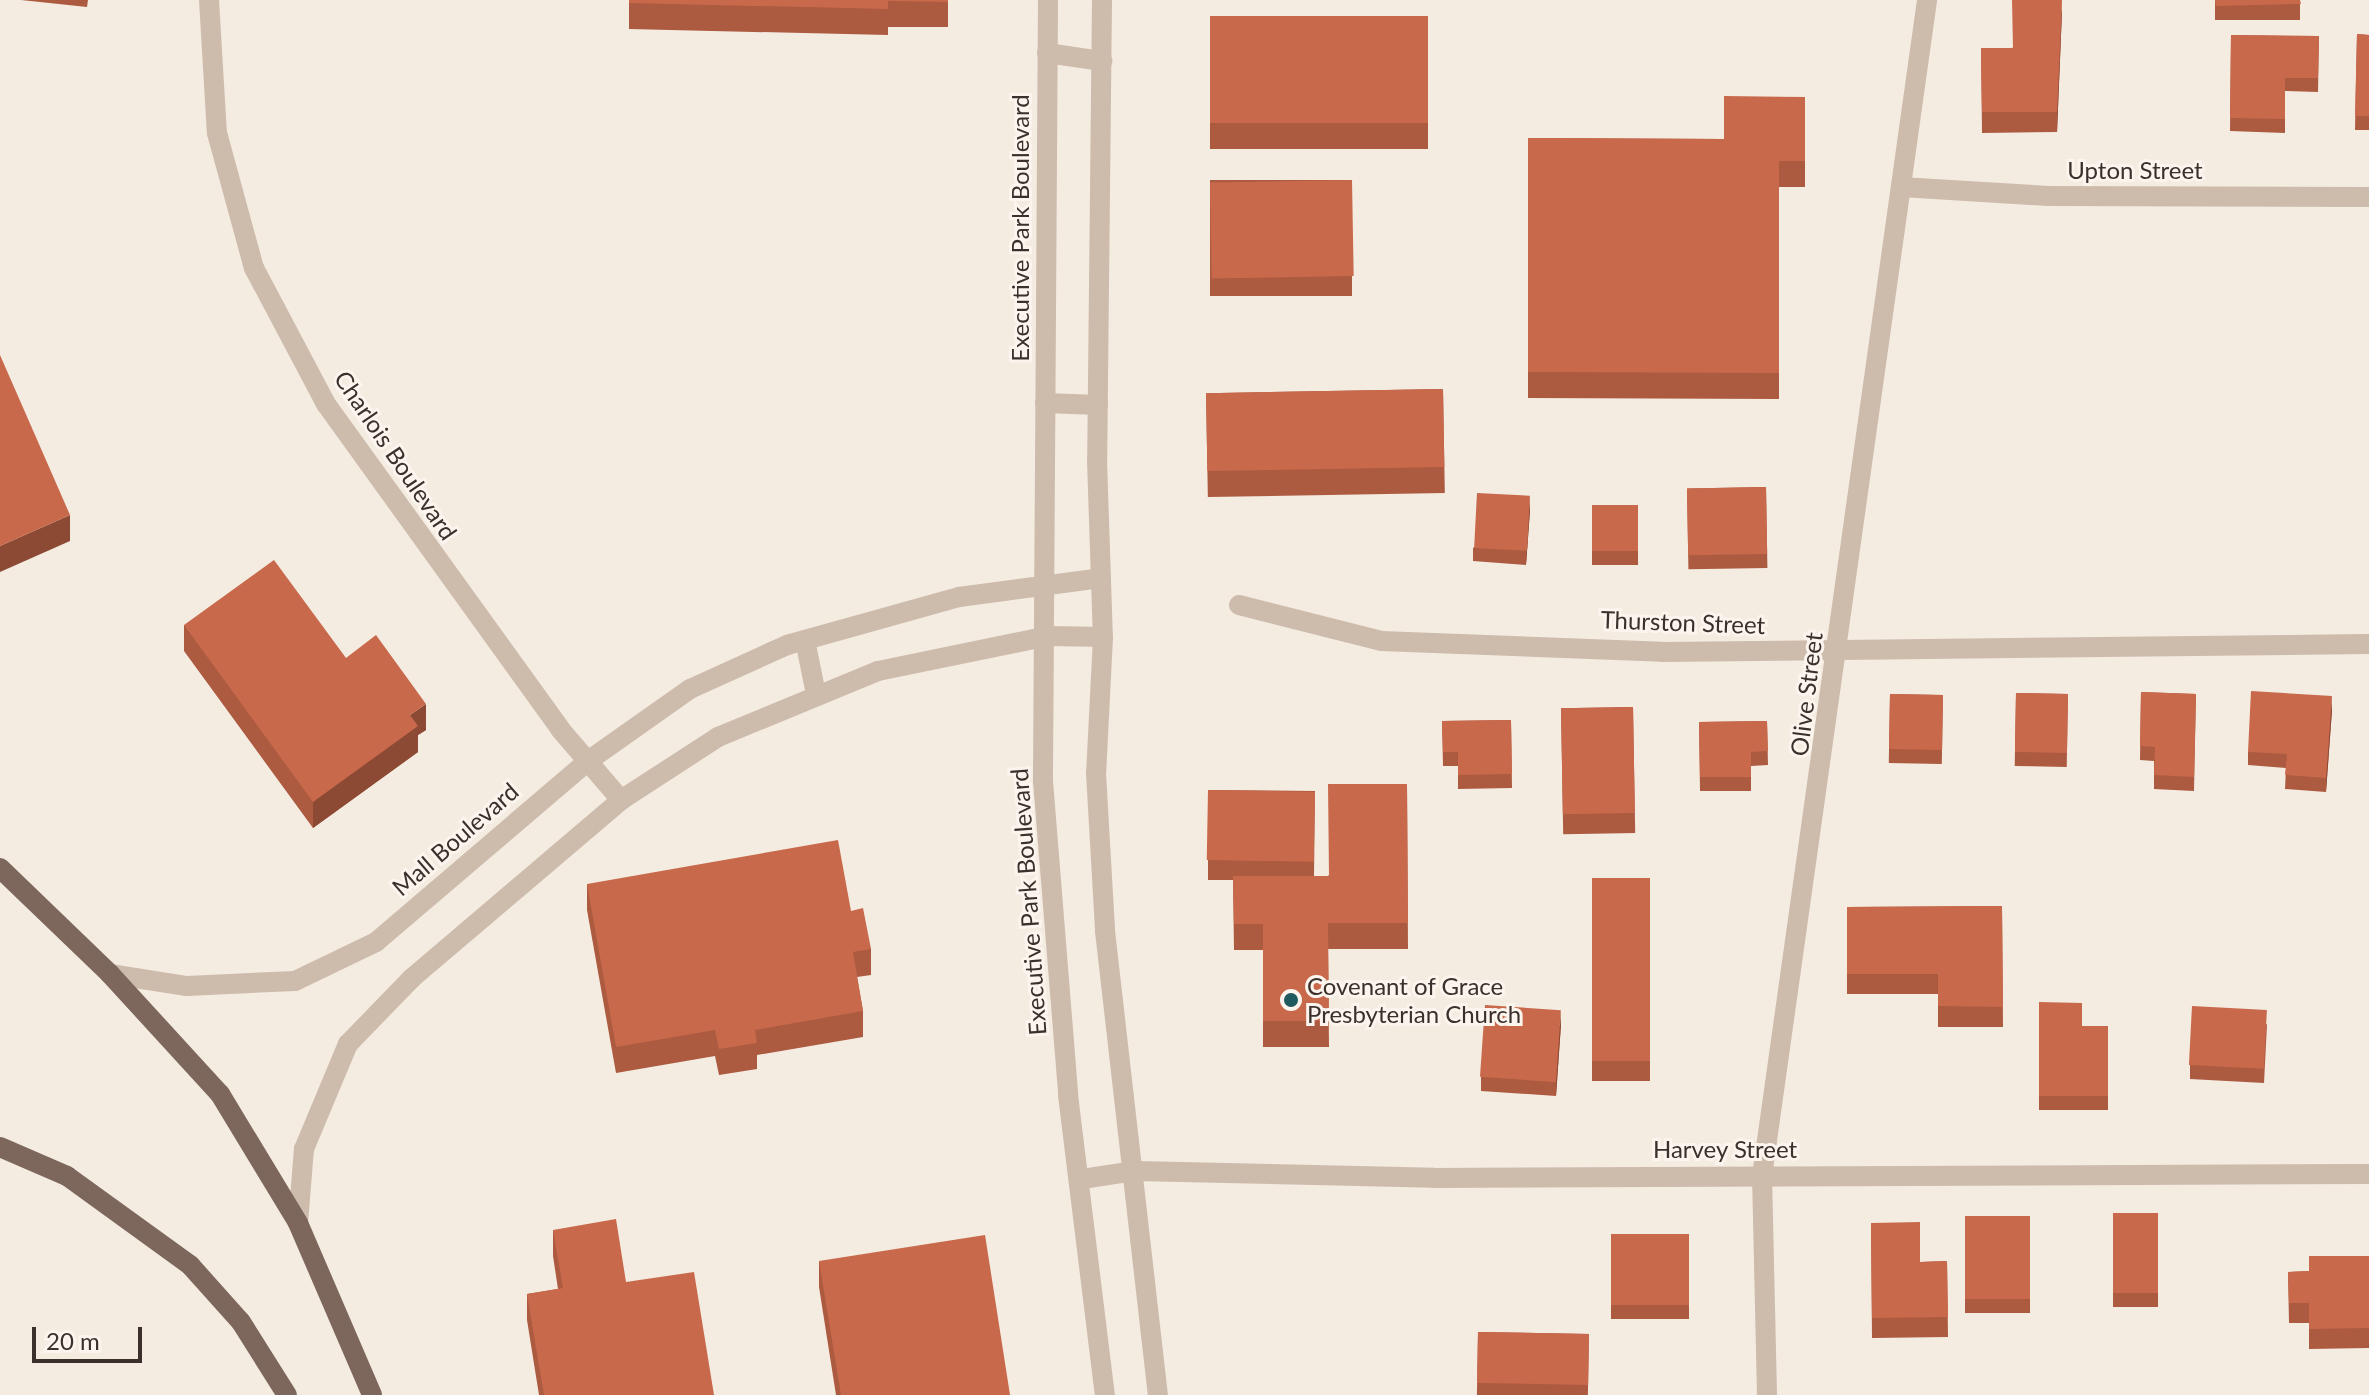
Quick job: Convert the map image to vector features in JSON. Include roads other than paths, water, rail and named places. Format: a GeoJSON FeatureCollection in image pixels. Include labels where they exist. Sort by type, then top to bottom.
{"type":"FeatureCollection","features":[{"type":"Feature","properties":{"kind":"main road"},"geometry":{"type":"LineString","coordinates":[[0,868],[110,974],[220,1094],[298,1223],[372,1395]]}},
{"type":"Feature","properties":{"kind":"main road"},"geometry":{"type":"LineString","coordinates":[[0,1147],[67,1176],[190,1265],[241,1322],[287,1395]]}},
{"type":"Feature","properties":{"kind":"street","name":"Charlois Boulevard"},"geometry":{"type":"LineString","coordinates":[[209,0],[217,133],[254,268],[326,404],[588,761],[621,800]]}},
{"type":"Feature","properties":{"kind":"street","name":"Executive Park Boulevard"},"geometry":{"type":"LineString","coordinates":[[1048,0],[1045,403],[1049,636],[1043,781],[1050,891],[1105,1395]]}},
{"type":"Feature","properties":{"kind":"street"},"geometry":{"type":"LineString","coordinates":[[1102,0],[1098,405],[1103,637],[1099,820],[1158,1395]]}},
{"type":"Feature","properties":{"kind":"street","name":"Olive Street"},"geometry":{"type":"LineString","coordinates":[[1767,1395],[1762,1176],[1927,0]]}},
{"type":"Feature","properties":{"kind":"street"},"geometry":{"type":"LineString","coordinates":[[1047,53],[1102,61]]}},
{"type":"Feature","properties":{"kind":"street","name":"Upton Street"},"geometry":{"type":"LineString","coordinates":[[1901,187],[2049,196],[2369,197]]}},
{"type":"Feature","properties":{"kind":"street"},"geometry":{"type":"LineString","coordinates":[[1045,403],[1098,405]]}},
{"type":"Feature","properties":{"kind":"street","name":"Mall Boulevard"},"geometry":{"type":"LineString","coordinates":[[110,974],[187,986],[295,981],[376,942],[588,761],[690,689],[805,640],[959,597],[1101,578]]}},
{"type":"Feature","properties":{"kind":"street","name":"Thurston Street"},"geometry":{"type":"LineString","coordinates":[[1239,605],[1381,641],[1837,652],[2369,644]]}},
{"type":"Feature","properties":{"kind":"street"},"geometry":{"type":"LineString","coordinates":[[298,1223],[304,1149],[348,1044],[412,978],[621,800],[718,737],[878,671],[1049,636],[1103,637]]}},
{"type":"Feature","properties":{"kind":"street"},"geometry":{"type":"LineString","coordinates":[[805,640],[816,694]]}},
{"type":"Feature","properties":{"kind":"street","name":"Harvey Street"},"geometry":{"type":"LineString","coordinates":[[1082,1179],[1135,1171],[1762,1176],[2369,1174]]}},
{"type":"Feature","properties":{"kind":"place","name":"Covenant of Grace Presbyterian Church"},"geometry":{"type":"Point","coordinates":[1291,1000]}}]}
